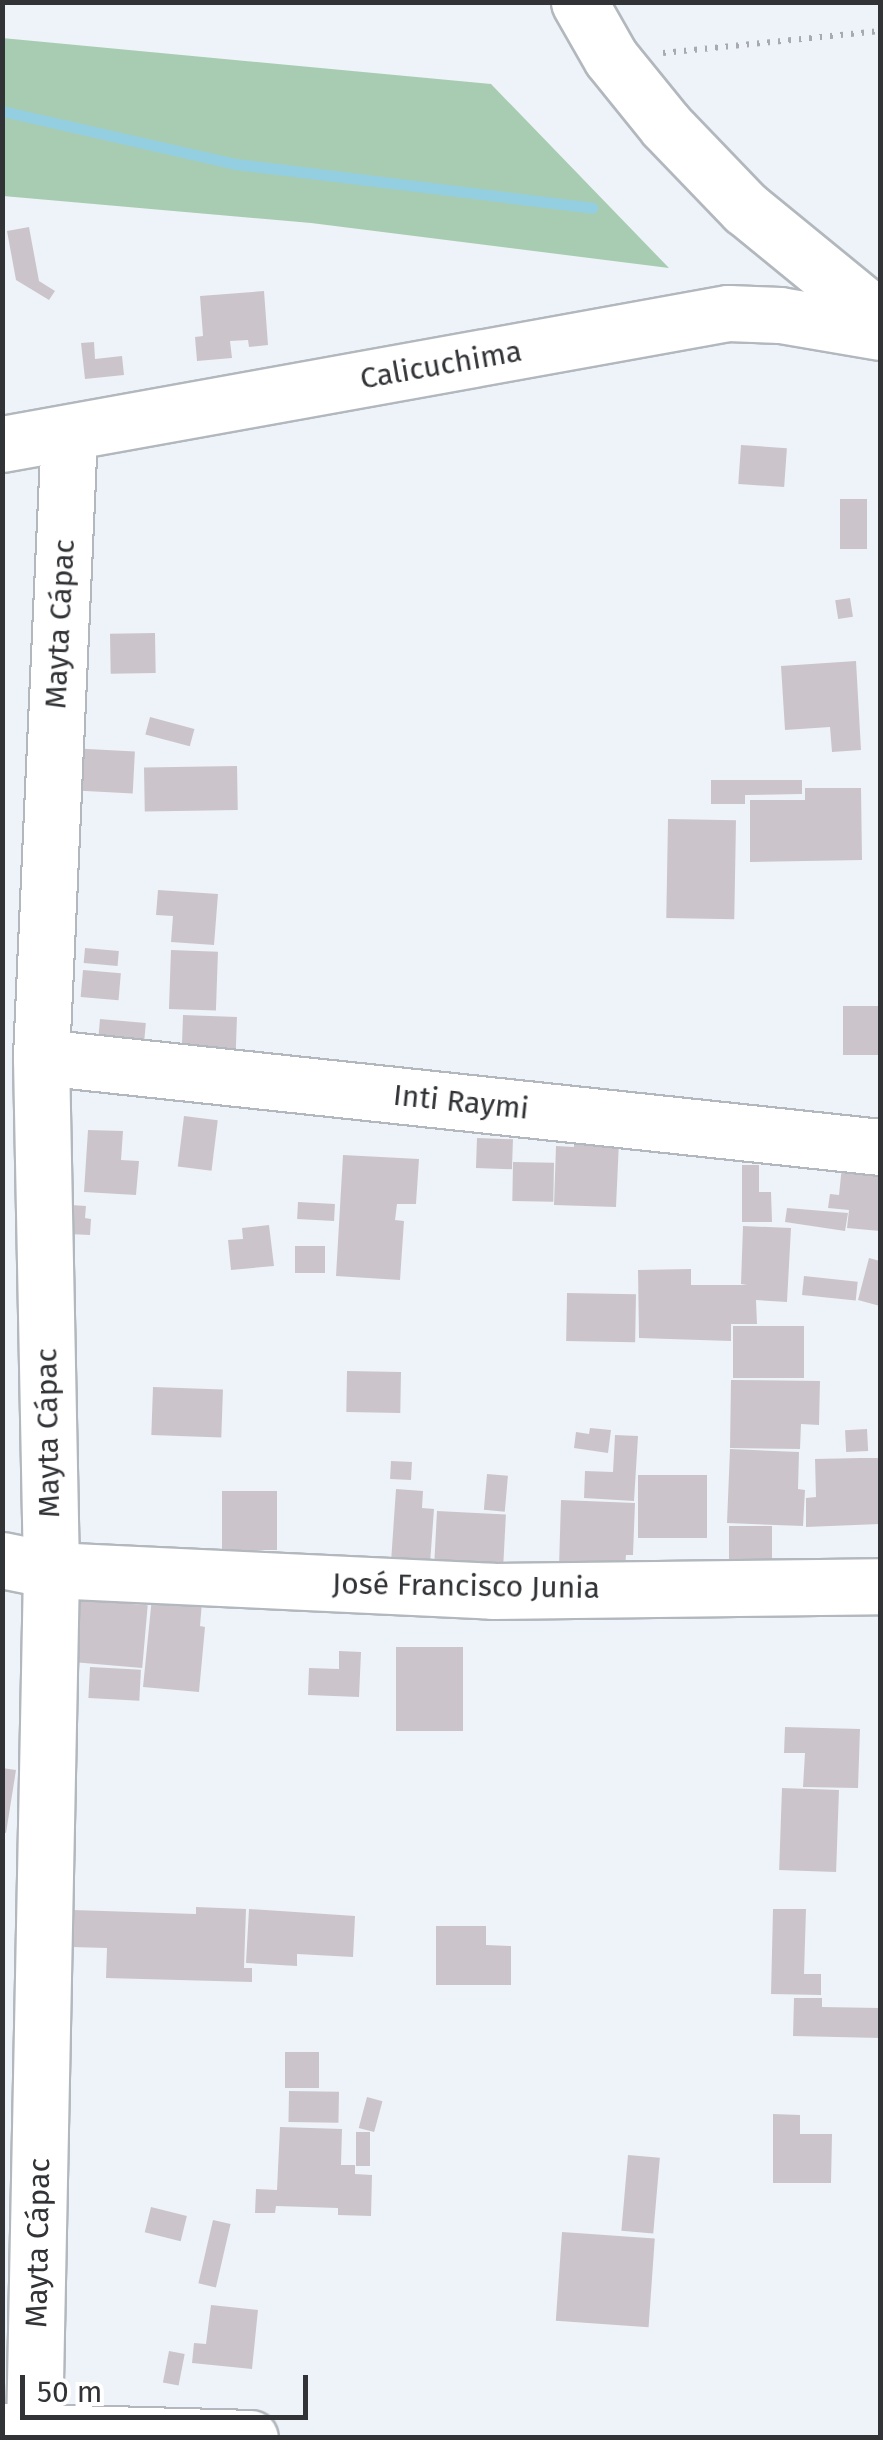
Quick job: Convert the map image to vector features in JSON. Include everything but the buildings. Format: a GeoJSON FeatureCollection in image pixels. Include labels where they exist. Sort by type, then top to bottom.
{"type":"FeatureCollection","features":[{"type":"Feature","properties":{"kind":"street"},"geometry":{"type":"LineString","coordinates":[[579,2],[610,58],[666,126],[745,208],[877,318]]}},
{"type":"Feature","properties":{"kind":"street","name":"Calicuchima"},"geometry":{"type":"LineString","coordinates":[[2,444],[728,313],[877,318]]}},
{"type":"Feature","properties":{"kind":"street","name":"Mayta Cápac"},"geometry":{"type":"LineString","coordinates":[[18,2432],[27,1565],[40,1057],[24,929],[69,434]]}},
{"type":"Feature","properties":{"kind":"street","name":"Inti Raymi"},"geometry":{"type":"LineString","coordinates":[[40,1057],[880,1147]]}},
{"type":"Feature","properties":{"kind":"street","name":"José Francisco Junia"},"geometry":{"type":"LineString","coordinates":[[27,1565],[493,1591],[880,1586]]}},
{"type":"Feature","properties":{"kind":"street"},"geometry":{"type":"LineString","coordinates":[[18,2432],[250,2438]]}},
{"type":"Feature","properties":{"kind":"path"},"geometry":{"type":"LineString","coordinates":[[610,58],[880,31]]}},
{"type":"Feature","properties":{"kind":"green space"},"geometry":{"type":"Polygon","coordinates":[[[2,38],[491,84],[669,268],[311,223],[3,196],[2,38]]]}},
{"type":"Feature","properties":{"kind":"waterway"},"geometry":{"type":"LineString","coordinates":[[2,111],[236,164],[592,208]]}}]}
